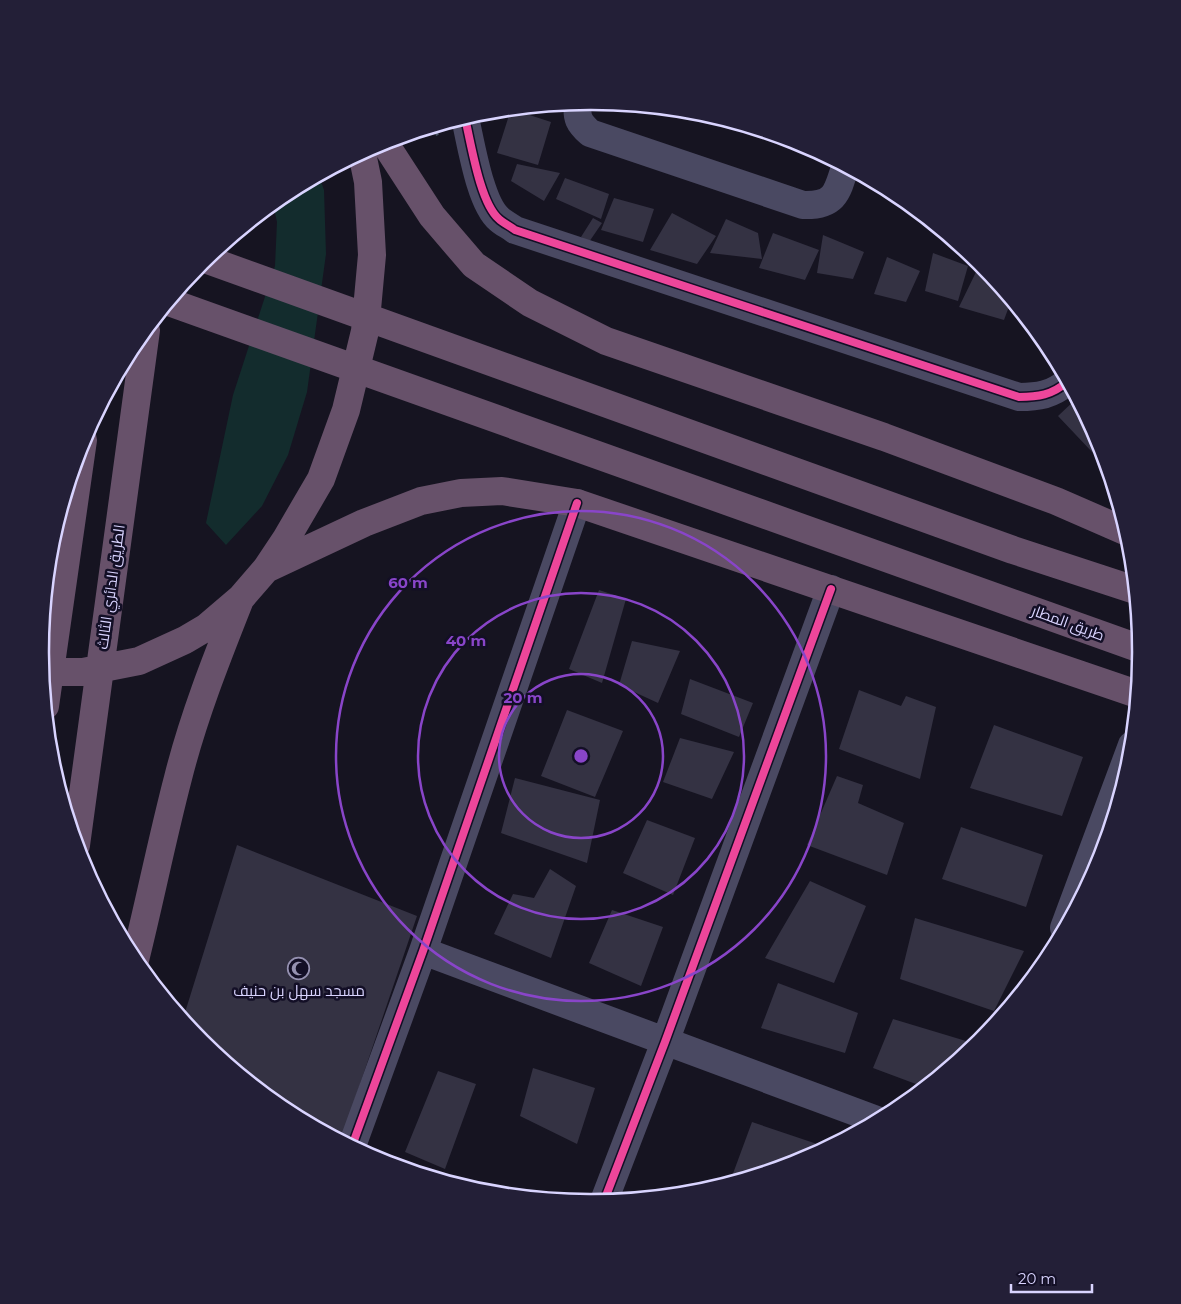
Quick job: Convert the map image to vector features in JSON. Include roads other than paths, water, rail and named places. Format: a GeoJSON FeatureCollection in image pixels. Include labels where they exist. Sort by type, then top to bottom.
{"type":"FeatureCollection","features":[{"type":"Feature","properties":{"kind":"highway"},"geometry":{"type":"LineString","coordinates":[[389,149],[432,216],[474,265],[530,304],[606,341],[884,437],[1056,501],[1118,528]]}},
{"type":"Feature","properties":{"kind":"highway"},"geometry":{"type":"LineString","coordinates":[[50,672],[83,672],[138,661],[208,628],[241,598],[266,569],[286,539],[321,479],[346,410],[365,331],[372,255],[368,182],[363,160]]}},
{"type":"Feature","properties":{"kind":"highway"},"geometry":{"type":"LineString","coordinates":[[215,262],[1013,550],[1129,588]]}},
{"type":"Feature","properties":{"kind":"highway","name":"طريق المطار"},"geometry":{"type":"LineString","coordinates":[[175,304],[1132,646]]}},
{"type":"Feature","properties":{"kind":"highway","name":"الطريق الدائري الثالث"},"geometry":{"type":"LineString","coordinates":[[78,827],[144,346]]}},
{"type":"Feature","properties":{"kind":"highway"},"geometry":{"type":"LineString","coordinates":[[50,674],[77,480]]}},
{"type":"Feature","properties":{"kind":"highway"},"geometry":{"type":"LineString","coordinates":[[266,569],[364,523],[421,501],[461,493],[502,491],[577,503],[1131,692]]}},
{"type":"Feature","properties":{"kind":"highway"},"geometry":{"type":"LineString","coordinates":[[138,949],[178,778],[196,717],[241,598]]}},
{"type":"Feature","properties":{"kind":"street"},"geometry":{"type":"LineString","coordinates":[[577,110],[580,124],[590,132],[803,205],[817,205],[829,200],[838,190],[844,174]]}},
{"type":"Feature","properties":{"kind":"street"},"geometry":{"type":"LineString","coordinates":[[467,125],[488,205],[498,219],[515,230],[1019,397],[1035,397],[1049,394],[1062,385]]}},
{"type":"Feature","properties":{"kind":"street"},"geometry":{"type":"LineString","coordinates":[[354,1140],[423,951],[577,503]]}},
{"type":"Feature","properties":{"kind":"street"},"geometry":{"type":"LineString","coordinates":[[607,1194],[665,1042],[831,589]]}},
{"type":"Feature","properties":{"kind":"street"},"geometry":{"type":"LineString","coordinates":[[1084,875],[1110,803]]}},
{"type":"Feature","properties":{"kind":"street"},"geometry":{"type":"LineString","coordinates":[[423,951],[868,1117]]}},
{"type":"Feature","properties":{"kind":"place","name":"مسجد سهل بن حنيف"},"geometry":{"type":"Point","coordinates":[299,968]}}]}
